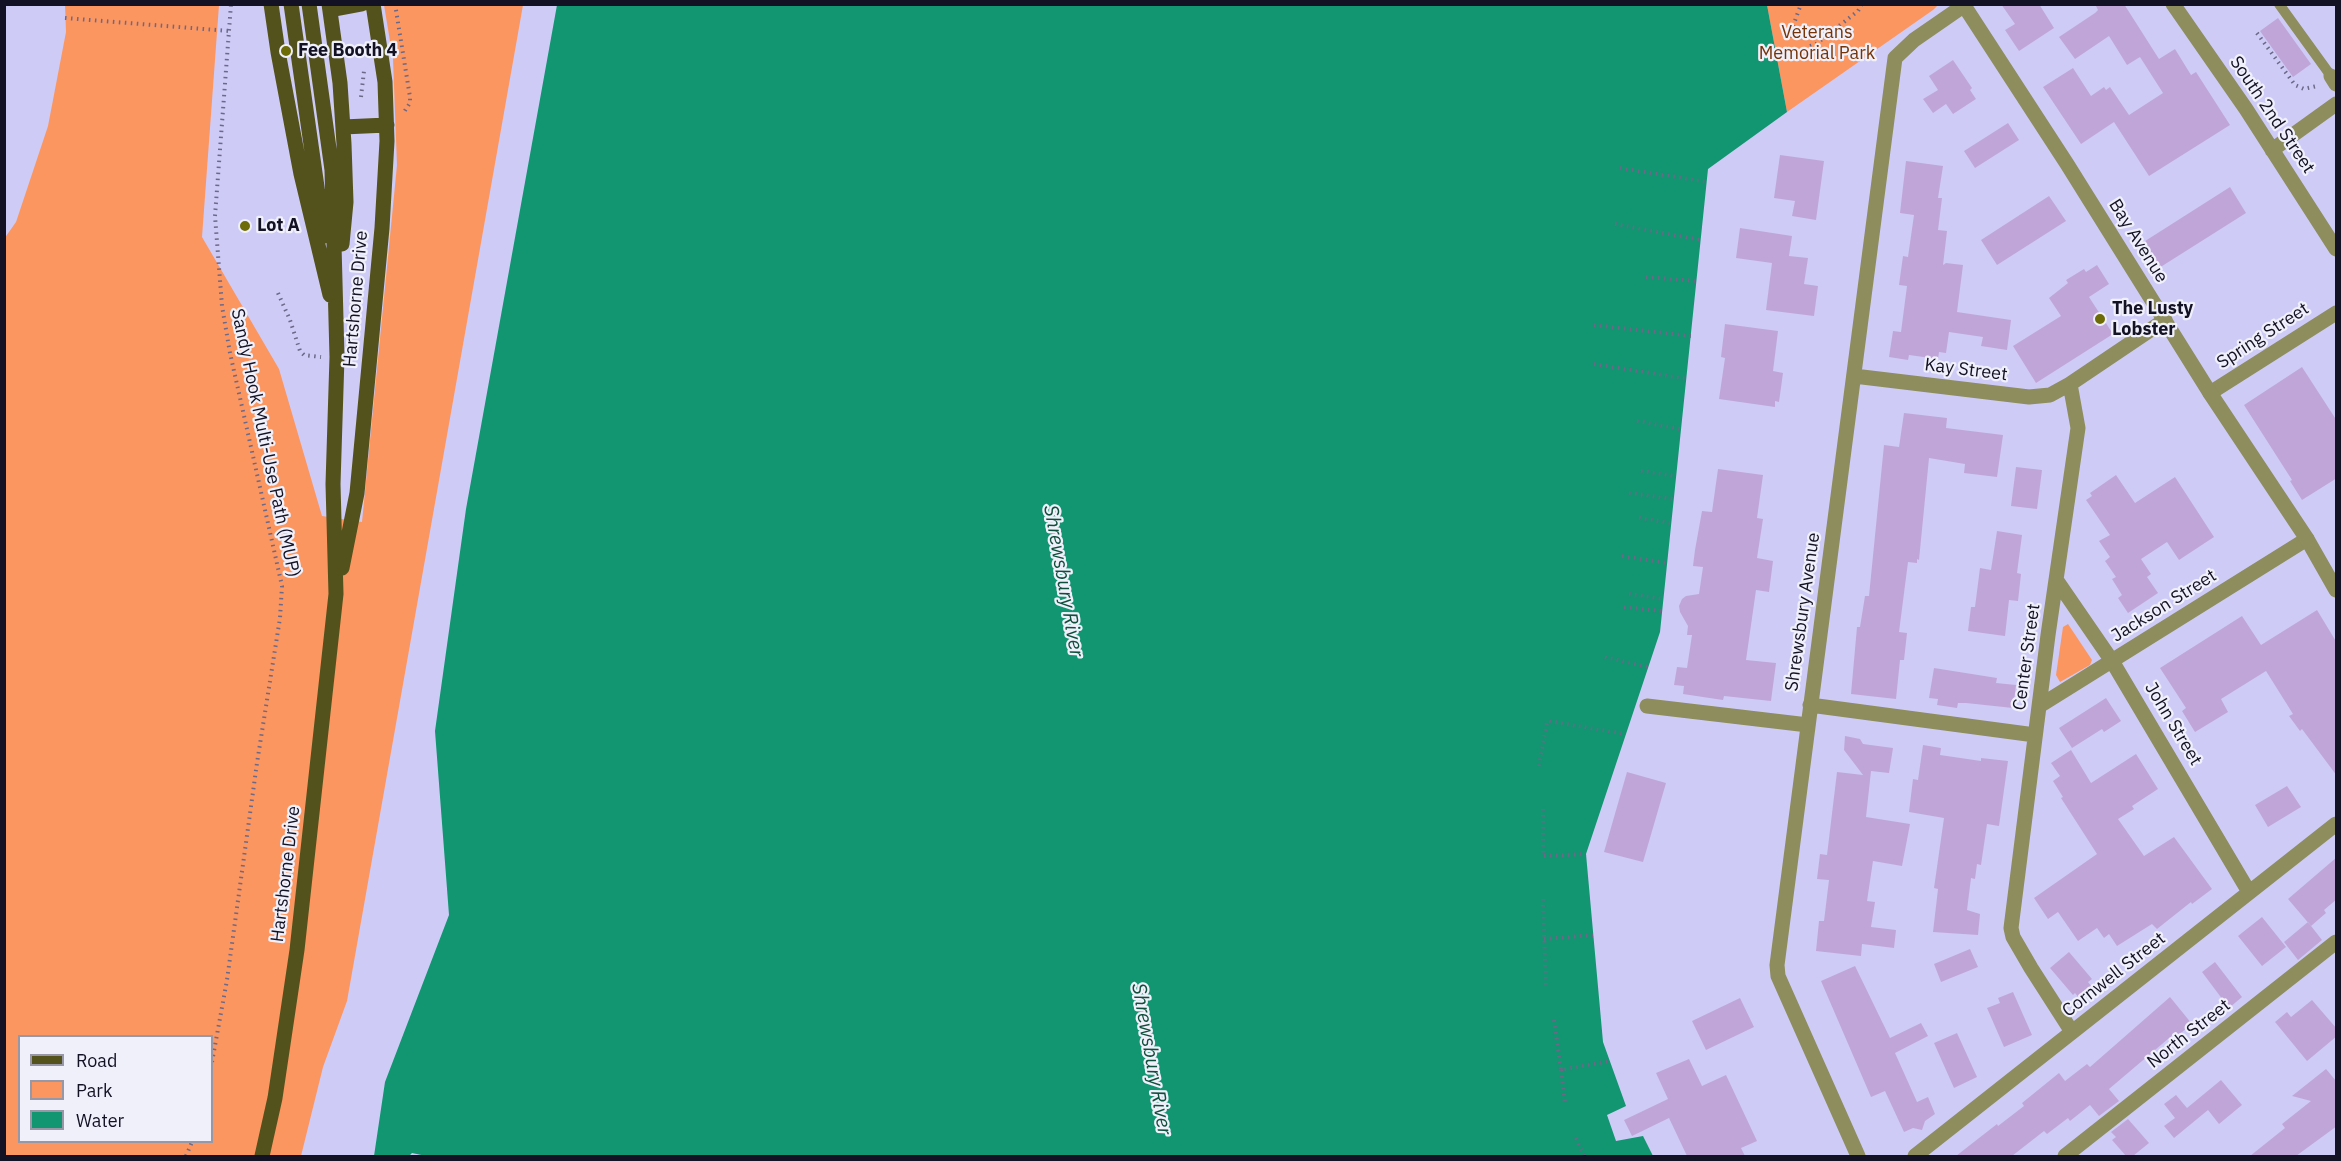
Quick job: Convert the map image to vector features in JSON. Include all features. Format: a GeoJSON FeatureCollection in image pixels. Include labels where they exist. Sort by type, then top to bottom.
{"type":"FeatureCollection","features":[{"type":"Feature","properties":{"kind":"main road"},"geometry":{"type":"LineString","coordinates":[[272,4],[278,52],[301,174],[325,280],[337,319]]}},
{"type":"Feature","properties":{"kind":"main road"},"geometry":{"type":"LineString","coordinates":[[291,4],[337,319]]}},
{"type":"Feature","properties":{"kind":"main road","name":"Hartshorne Drive"},"geometry":{"type":"LineString","coordinates":[[309,4],[332,171],[337,319],[333,484],[336,594]]}},
{"type":"Feature","properties":{"kind":"main road"},"geometry":{"type":"LineString","coordinates":[[337,319],[346,202],[338,64],[329,7],[362,4]]}},
{"type":"Feature","properties":{"kind":"main road","name":"Hartshorne Drive"},"geometry":{"type":"LineString","coordinates":[[262,1156],[277,1087],[297,950],[336,594],[357,493],[382,228],[387,125],[385,82],[373,4]]}},
{"type":"Feature","properties":{"kind":"main road"},"geometry":{"type":"LineString","coordinates":[[343,127],[387,125]]}},
{"type":"Feature","properties":{"kind":"street","name":"South 2nd Street"},"geometry":{"type":"LineString","coordinates":[[2173,4],[2337,249]]}},
{"type":"Feature","properties":{"kind":"street","name":"Shrewsbury Avenue"},"geometry":{"type":"LineString","coordinates":[[1858,1156],[1778,976],[1777,965],[1895,58],[1914,40],[1964,5]]}},
{"type":"Feature","properties":{"kind":"street","name":"Bay Avenue"},"geometry":{"type":"LineString","coordinates":[[1964,5],[2067,164],[2210,393],[2307,539],[2337,590]]}},
{"type":"Feature","properties":{"kind":"street"},"geometry":{"type":"LineString","coordinates":[[2272,150],[2337,104]]}},
{"type":"Feature","properties":{"kind":"street","name":"Spring Street"},"geometry":{"type":"LineString","coordinates":[[2210,393],[2337,312]]}},
{"type":"Feature","properties":{"kind":"street"},"geometry":{"type":"LineString","coordinates":[[2070,384],[2164,320]]}},
{"type":"Feature","properties":{"kind":"street","name":"Kay Street"},"geometry":{"type":"LineString","coordinates":[[1854,376],[2029,397],[2050,395],[2070,384]]}},
{"type":"Feature","properties":{"kind":"street","name":"Center Street"},"geometry":{"type":"LineString","coordinates":[[2070,384],[2078,428],[2048,635],[2041,705],[2035,735],[2011,928],[2013,938],[2072,1032]]}},
{"type":"Feature","properties":{"kind":"street","name":"Jackson Street"},"geometry":{"type":"LineString","coordinates":[[2041,705],[2307,539]]}},
{"type":"Feature","properties":{"kind":"street","name":"John Street"},"geometry":{"type":"LineString","coordinates":[[2057,581],[2112,662],[2249,892]]}},
{"type":"Feature","properties":{"kind":"street"},"geometry":{"type":"LineString","coordinates":[[1810,705],[2035,735]]}},
{"type":"Feature","properties":{"kind":"street"},"geometry":{"type":"LineString","coordinates":[[1647,706],[1808,725]]}},
{"type":"Feature","properties":{"kind":"street","name":"Cornwell Street"},"geometry":{"type":"LineString","coordinates":[[1915,1156],[2337,824]]}},
{"type":"Feature","properties":{"kind":"street","name":"North Street"},"geometry":{"type":"LineString","coordinates":[[2066,1156],[2337,942]]}},
{"type":"Feature","properties":{"kind":"lane"},"geometry":{"type":"LineString","coordinates":[[2279,4],[2330,81]]}},
{"type":"Feature","properties":{"kind":"path","name":"Sandy Hook Multi-Use Path (MUP)"},"geometry":{"type":"LineString","coordinates":[[213,1057],[227,980],[280,618],[282,586],[230,353],[222,306],[215,216],[231,4]]}},
{"type":"Feature","properties":{"kind":"path"},"geometry":{"type":"LineString","coordinates":[[1792,38],[1792,29],[1801,4]]}},
{"type":"Feature","properties":{"kind":"path"},"geometry":{"type":"LineString","coordinates":[[1810,46],[1816,44],[1858,11],[1862,4]]}},
{"type":"Feature","properties":{"kind":"path"},"geometry":{"type":"LineString","coordinates":[[65,18],[229,31]]}},
{"type":"Feature","properties":{"kind":"path"},"geometry":{"type":"LineString","coordinates":[[2257,33],[2295,85],[2309,90],[2330,81]]}},
{"type":"Feature","properties":{"kind":"path"},"geometry":{"type":"LineString","coordinates":[[362,97],[363,65]]}},
{"type":"Feature","properties":{"kind":"path"},"geometry":{"type":"LineString","coordinates":[[1620,168],[1707,182]]}},
{"type":"Feature","properties":{"kind":"path"},"geometry":{"type":"LineString","coordinates":[[1615,224],[1701,240]]}},
{"type":"Feature","properties":{"kind":"path"},"geometry":{"type":"LineString","coordinates":[[1646,277],[1697,281]]}},
{"type":"Feature","properties":{"kind":"path"},"geometry":{"type":"LineString","coordinates":[[1594,325],[1691,336]]}},
{"type":"Feature","properties":{"kind":"path"},"geometry":{"type":"LineString","coordinates":[[1594,364],[1687,379]]}},
{"type":"Feature","properties":{"kind":"path"},"geometry":{"type":"LineString","coordinates":[[1637,421],[1682,429]]}},
{"type":"Feature","properties":{"kind":"path"},"geometry":{"type":"LineString","coordinates":[[1641,471],[1676,476]]}},
{"type":"Feature","properties":{"kind":"path"},"geometry":{"type":"LineString","coordinates":[[1629,493],[1674,499]]}},
{"type":"Feature","properties":{"kind":"path"},"geometry":{"type":"LineString","coordinates":[[1639,518],[1671,523]]}},
{"type":"Feature","properties":{"kind":"path"},"geometry":{"type":"LineString","coordinates":[[1622,556],[1667,563]]}},
{"type":"Feature","properties":{"kind":"path"},"geometry":{"type":"LineString","coordinates":[[1629,594],[1664,599]]}},
{"type":"Feature","properties":{"kind":"path"},"geometry":{"type":"LineString","coordinates":[[1624,607],[1662,611]]}},
{"type":"Feature","properties":{"kind":"path"},"geometry":{"type":"LineString","coordinates":[[1605,657],[1649,667]]}},
{"type":"Feature","properties":{"kind":"path"},"geometry":{"type":"LineString","coordinates":[[1539,766],[1547,721],[1626,734]]}},
{"type":"Feature","properties":{"kind":"path"},"geometry":{"type":"LineString","coordinates":[[1543,809],[1543,856],[1586,855]]}},
{"type":"Feature","properties":{"kind":"path"},"geometry":{"type":"LineString","coordinates":[[1543,899],[1546,986]]}},
{"type":"Feature","properties":{"kind":"path"},"geometry":{"type":"LineString","coordinates":[[1544,939],[1593,936]]}},
{"type":"Feature","properties":{"kind":"path"},"geometry":{"type":"LineString","coordinates":[[1554,1020],[1565,1103]]}},
{"type":"Feature","properties":{"kind":"path"},"geometry":{"type":"LineString","coordinates":[[1561,1070],[1610,1062]]}},
{"type":"Feature","properties":{"kind":"path"},"geometry":{"type":"LineString","coordinates":[[1576,1138],[1584,1156]]}},
{"type":"Feature","properties":{"kind":"green space"},"geometry":{"type":"Polygon","coordinates":[[[65,5],[219,5],[202,237],[279,369],[322,516],[362,522],[397,165],[393,59],[384,5],[523,5],[347,1001],[323,1067],[301,1156],[5,1156],[4,239],[16,222],[48,126],[66,32],[65,5]]]}},
{"type":"Feature","properties":{"kind":"green space","name":"Veterans Memorial Park"},"geometry":{"type":"Polygon","coordinates":[[[1767,5],[1938,5],[1787,112],[1767,5]]]}},
{"type":"Feature","properties":{"kind":"green space"},"geometry":{"type":"Polygon","coordinates":[[[2068,624],[2092,660],[2090,665],[2060,682],[2056,675],[2063,627],[2068,624]]]}},
{"type":"Feature","properties":{"kind":"water","name":"Shrewsbury River"},"geometry":{"type":"Polygon","coordinates":[[[557,5],[1767,5],[1787,112],[1708,169],[1660,632],[1586,854],[1603,1042],[1626,1106],[1607,1115],[1616,1141],[1643,1136],[1653,1156],[426,1156],[412,1153],[409,1156],[374,1156],[385,1082],[449,915],[435,731],[466,509],[557,5]]]}},
{"type":"Feature","properties":{"kind":"building"},"geometry":{"type":"Polygon","coordinates":[[[2001,4],[2039,4],[2054,28],[2019,51],[2005,30],[2015,24],[2001,4]]]}},
{"type":"Feature","properties":{"kind":"building"},"geometry":{"type":"Polygon","coordinates":[[[2095,4],[2124,4],[2159,59],[2175,49],[2191,75],[2196,72],[2230,125],[2149,176],[2114,122],[2081,144],[2043,87],[2073,68],[2091,96],[2104,87],[2106,90],[2110,87],[2129,115],[2163,93],[2140,57],[2127,65],[2109,36],[2075,59],[2059,37],[2095,13],[2098,10],[2095,4]]]}},
{"type":"Feature","properties":{"kind":"building"},"geometry":{"type":"Polygon","coordinates":[[[2278,18],[2311,64],[2293,77],[2260,31],[2278,18]]]}},
{"type":"Feature","properties":{"kind":"building"},"geometry":{"type":"Polygon","coordinates":[[[1953,60],[1972,88],[1970,90],[1976,99],[1953,114],[1946,104],[1933,113],[1923,99],[1938,90],[1929,76],[1953,60]]]}},
{"type":"Feature","properties":{"kind":"building"},"geometry":{"type":"Polygon","coordinates":[[[2008,123],[2019,140],[1975,168],[1964,151],[2008,123]]]}},
{"type":"Feature","properties":{"kind":"building"},"geometry":{"type":"Polygon","coordinates":[[[1780,155],[1824,161],[1816,220],[1792,216],[1795,201],[1774,198],[1780,155]]]}},
{"type":"Feature","properties":{"kind":"building"},"geometry":{"type":"Polygon","coordinates":[[[1906,161],[1943,166],[1938,198],[1942,198],[1938,230],[1947,231],[1943,265],[1946,263],[1963,265],[1957,312],[2011,320],[2007,350],[1981,346],[1983,337],[1949,332],[1946,353],[1939,352],[1938,359],[1909,355],[1908,360],[1889,357],[1893,331],[1901,332],[1907,286],[1899,285],[1903,256],[1908,257],[1914,215],[1900,213],[1906,161]]]}},
{"type":"Feature","properties":{"kind":"building"},"geometry":{"type":"Polygon","coordinates":[[[2230,187],[2246,213],[2159,268],[2142,243],[2230,187]]]}},
{"type":"Feature","properties":{"kind":"building"},"geometry":{"type":"Polygon","coordinates":[[[2049,196],[2066,221],[1997,265],[1981,240],[2049,196]]]}},
{"type":"Feature","properties":{"kind":"building"},"geometry":{"type":"Polygon","coordinates":[[[1740,228],[1792,236],[1789,256],[1808,258],[1804,284],[1818,286],[1814,316],[1766,310],[1772,263],[1736,258],[1740,228]]]}},
{"type":"Feature","properties":{"kind":"building"},"geometry":{"type":"Polygon","coordinates":[[[2097,265],[2109,284],[2089,297],[2113,334],[2036,383],[2013,346],[2061,316],[2049,298],[2068,283],[2066,280],[2084,269],[2086,272],[2097,265]]]}},
{"type":"Feature","properties":{"kind":"building"},"geometry":{"type":"Polygon","coordinates":[[[1725,324],[1778,331],[1773,371],[1783,373],[1779,402],[1775,401],[1775,407],[1719,399],[1725,358],[1721,357],[1725,324]]]}},
{"type":"Feature","properties":{"kind":"building"},"geometry":{"type":"Polygon","coordinates":[[[2302,367],[2337,421],[2337,478],[2302,500],[2290,481],[2292,480],[2244,405],[2302,367]]]}},
{"type":"Feature","properties":{"kind":"building"},"geometry":{"type":"Polygon","coordinates":[[[1904,413],[1947,418],[1946,428],[2003,435],[1997,477],[1964,473],[1965,464],[1929,458],[1919,560],[1917,559],[1917,563],[1908,562],[1899,632],[1907,633],[1904,660],[1900,660],[1896,699],[1851,694],[1857,627],[1860,627],[1865,596],[1869,596],[1884,445],[1899,447],[1904,413]]]}},
{"type":"Feature","properties":{"kind":"building"},"geometry":{"type":"Polygon","coordinates":[[[2016,467],[2042,470],[2037,509],[2011,506],[2016,467]]]}},
{"type":"Feature","properties":{"kind":"building"},"geometry":{"type":"Polygon","coordinates":[[[1718,469],[1763,475],[1757,518],[1763,519],[1757,558],[1773,561],[1769,592],[1756,590],[1746,660],[1776,663],[1771,701],[1724,696],[1723,700],[1683,694],[1684,686],[1674,685],[1677,667],[1687,668],[1692,635],[1687,635],[1688,626],[1679,606],[1686,596],[1699,594],[1703,567],[1693,566],[1695,550],[1702,511],[1712,512],[1718,469]]]}},
{"type":"Feature","properties":{"kind":"building"},"geometry":{"type":"Polygon","coordinates":[[[2116,475],[2135,503],[2175,477],[2214,537],[2179,560],[2167,542],[2141,559],[2151,574],[2147,577],[2158,593],[2128,613],[2118,598],[2122,595],[2112,579],[2116,577],[2105,561],[2110,557],[2099,541],[2110,535],[2086,500],[2092,496],[2090,493],[2116,475]]]}},
{"type":"Feature","properties":{"kind":"building"},"geometry":{"type":"Polygon","coordinates":[[[1997,531],[2022,535],[2017,573],[2021,574],[2018,601],[2009,600],[2005,636],[1968,631],[1971,607],[1975,607],[1980,568],[1991,570],[1997,531]]]}},
{"type":"Feature","properties":{"kind":"building"},"geometry":{"type":"Polygon","coordinates":[[[2317,610],[2337,643],[2337,776],[2302,729],[2300,731],[2289,716],[2293,714],[2266,671],[2221,699],[2228,712],[2195,732],[2182,711],[2186,708],[2160,668],[2242,616],[2261,645],[2317,610]]]}},
{"type":"Feature","properties":{"kind":"building"},"geometry":{"type":"Polygon","coordinates":[[[1934,668],[1997,678],[1996,683],[2016,685],[2013,708],[1966,703],[1958,703],[1957,708],[1937,705],[1938,699],[1929,698],[1934,668]]]}},
{"type":"Feature","properties":{"kind":"building"},"geometry":{"type":"Polygon","coordinates":[[[2106,698],[2121,721],[2104,732],[2102,729],[2072,748],[2059,728],[2106,698]]]}},
{"type":"Feature","properties":{"kind":"building"},"geometry":{"type":"Polygon","coordinates":[[[1845,736],[1860,739],[1863,744],[1893,748],[1889,773],[1871,771],[1866,817],[1910,824],[1902,866],[1873,861],[1867,901],[1875,902],[1871,927],[1896,930],[1894,948],[1862,944],[1861,956],[1816,951],[1819,921],[1824,921],[1829,880],[1817,879],[1820,854],[1827,855],[1837,772],[1863,775],[1844,750],[1845,736]]]}},
{"type":"Feature","properties":{"kind":"building"},"geometry":{"type":"Polygon","coordinates":[[[1923,745],[1941,748],[1940,755],[1981,761],[1981,758],[2008,761],[1999,826],[1987,824],[1981,865],[1977,864],[1975,879],[1971,878],[1967,910],[1980,914],[1978,935],[1933,932],[1938,889],[1934,888],[1944,818],[1909,812],[1913,779],[1918,780],[1923,745]]]}},
{"type":"Feature","properties":{"kind":"building"},"geometry":{"type":"Polygon","coordinates":[[[2071,750],[2091,783],[2136,754],[2158,789],[2132,806],[2134,809],[2118,819],[2144,856],[2174,837],[2212,889],[2192,904],[2191,902],[2157,929],[2152,924],[2117,946],[2109,934],[2104,938],[2097,928],[2078,941],[2058,912],[2048,919],[2034,898],[2097,854],[2061,798],[2063,797],[2053,781],[2060,776],[2051,763],[2071,750]]]}},
{"type":"Feature","properties":{"kind":"building"},"geometry":{"type":"Polygon","coordinates":[[[1627,772],[1666,783],[1643,862],[1604,852],[1627,772]]]}},
{"type":"Feature","properties":{"kind":"building"},"geometry":{"type":"Polygon","coordinates":[[[2287,786],[2301,807],[2268,827],[2255,805],[2287,786]]]}},
{"type":"Feature","properties":{"kind":"building"},"geometry":{"type":"Polygon","coordinates":[[[2337,857],[2337,899],[2311,926],[2288,899],[2337,857]]]}},
{"type":"Feature","properties":{"kind":"building"},"geometry":{"type":"Polygon","coordinates":[[[2262,917],[2286,947],[2262,966],[2238,936],[2262,917]]]}},
{"type":"Feature","properties":{"kind":"building"},"geometry":{"type":"Polygon","coordinates":[[[2308,922],[2322,940],[2298,960],[2284,942],[2308,922]]]}},
{"type":"Feature","properties":{"kind":"building"},"geometry":{"type":"Polygon","coordinates":[[[1970,949],[1978,967],[1941,982],[1934,964],[1970,949]]]}},
{"type":"Feature","properties":{"kind":"building"},"geometry":{"type":"Polygon","coordinates":[[[2069,952],[2092,979],[2088,982],[2092,987],[2079,998],[2075,993],[2073,995],[2050,968],[2069,952]]]}},
{"type":"Feature","properties":{"kind":"building"},"geometry":{"type":"Polygon","coordinates":[[[2215,962],[2242,997],[2229,1008],[2202,972],[2215,962]]]}},
{"type":"Feature","properties":{"kind":"building"},"geometry":{"type":"Polygon","coordinates":[[[1855,966],[1890,1038],[1921,1023],[1928,1036],[1895,1053],[1917,1102],[1928,1097],[1935,1114],[1925,1121],[1922,1130],[1913,1128],[1904,1132],[1885,1091],[1871,1097],[1821,981],[1855,966]]]}},
{"type":"Feature","properties":{"kind":"building"},"geometry":{"type":"Polygon","coordinates":[[[2013,992],[2032,1035],[2004,1047],[1987,1008],[2000,1003],[1998,998],[2013,992]]]}},
{"type":"Feature","properties":{"kind":"building"},"geometry":{"type":"Polygon","coordinates":[[[2170,997],[2192,1024],[2177,1036],[2175,1033],[2109,1089],[2119,1101],[2099,1116],[2090,1105],[2070,1121],[2068,1118],[2047,1134],[2044,1131],[2012,1156],[1956,1156],[2024,1106],[2022,1103],[2059,1073],[2065,1081],[2087,1064],[2090,1067],[2170,997]]]}},
{"type":"Feature","properties":{"kind":"building"},"geometry":{"type":"Polygon","coordinates":[[[1740,998],[1754,1027],[1706,1050],[1692,1021],[1740,998]]]}},
{"type":"Feature","properties":{"kind":"building"},"geometry":{"type":"Polygon","coordinates":[[[2312,1000],[2337,1029],[2337,1036],[2307,1061],[2275,1022],[2287,1012],[2291,1017],[2312,1000]]]}},
{"type":"Feature","properties":{"kind":"building"},"geometry":{"type":"Polygon","coordinates":[[[1957,1033],[1977,1077],[1954,1088],[1934,1043],[1957,1033]]]}},
{"type":"Feature","properties":{"kind":"building"},"geometry":{"type":"Polygon","coordinates":[[[1689,1059],[1702,1086],[1726,1075],[1757,1141],[1741,1148],[1745,1156],[1687,1156],[1669,1118],[1632,1136],[1624,1120],[1668,1099],[1656,1073],[1689,1059]]]}},
{"type":"Feature","properties":{"kind":"building"},"geometry":{"type":"Polygon","coordinates":[[[2326,1069],[2337,1082],[2337,1126],[2296,1156],[2250,1156],[2285,1128],[2282,1124],[2311,1101],[2292,1096],[2326,1069]]]}},
{"type":"Feature","properties":{"kind":"building"},"geometry":{"type":"Polygon","coordinates":[[[2221,1080],[2242,1105],[2219,1124],[2208,1110],[2174,1138],[2164,1126],[2175,1118],[2164,1104],[2176,1095],[2187,1108],[2221,1080]]]}},
{"type":"Feature","properties":{"kind":"building"},"geometry":{"type":"Polygon","coordinates":[[[2128,1119],[2149,1143],[2133,1156],[2126,1156],[2112,1140],[2116,1137],[2111,1132],[2128,1119]]]}},
{"type":"Feature","properties":{"kind":"place","name":"Fee Booth 4"},"geometry":{"type":"Point","coordinates":[286,51]}},
{"type":"Feature","properties":{"kind":"place","name":"Lot A"},"geometry":{"type":"Point","coordinates":[245,226]}},
{"type":"Feature","properties":{"kind":"place","name":"The Lusty Lobster"},"geometry":{"type":"Point","coordinates":[2100,319]}}]}
